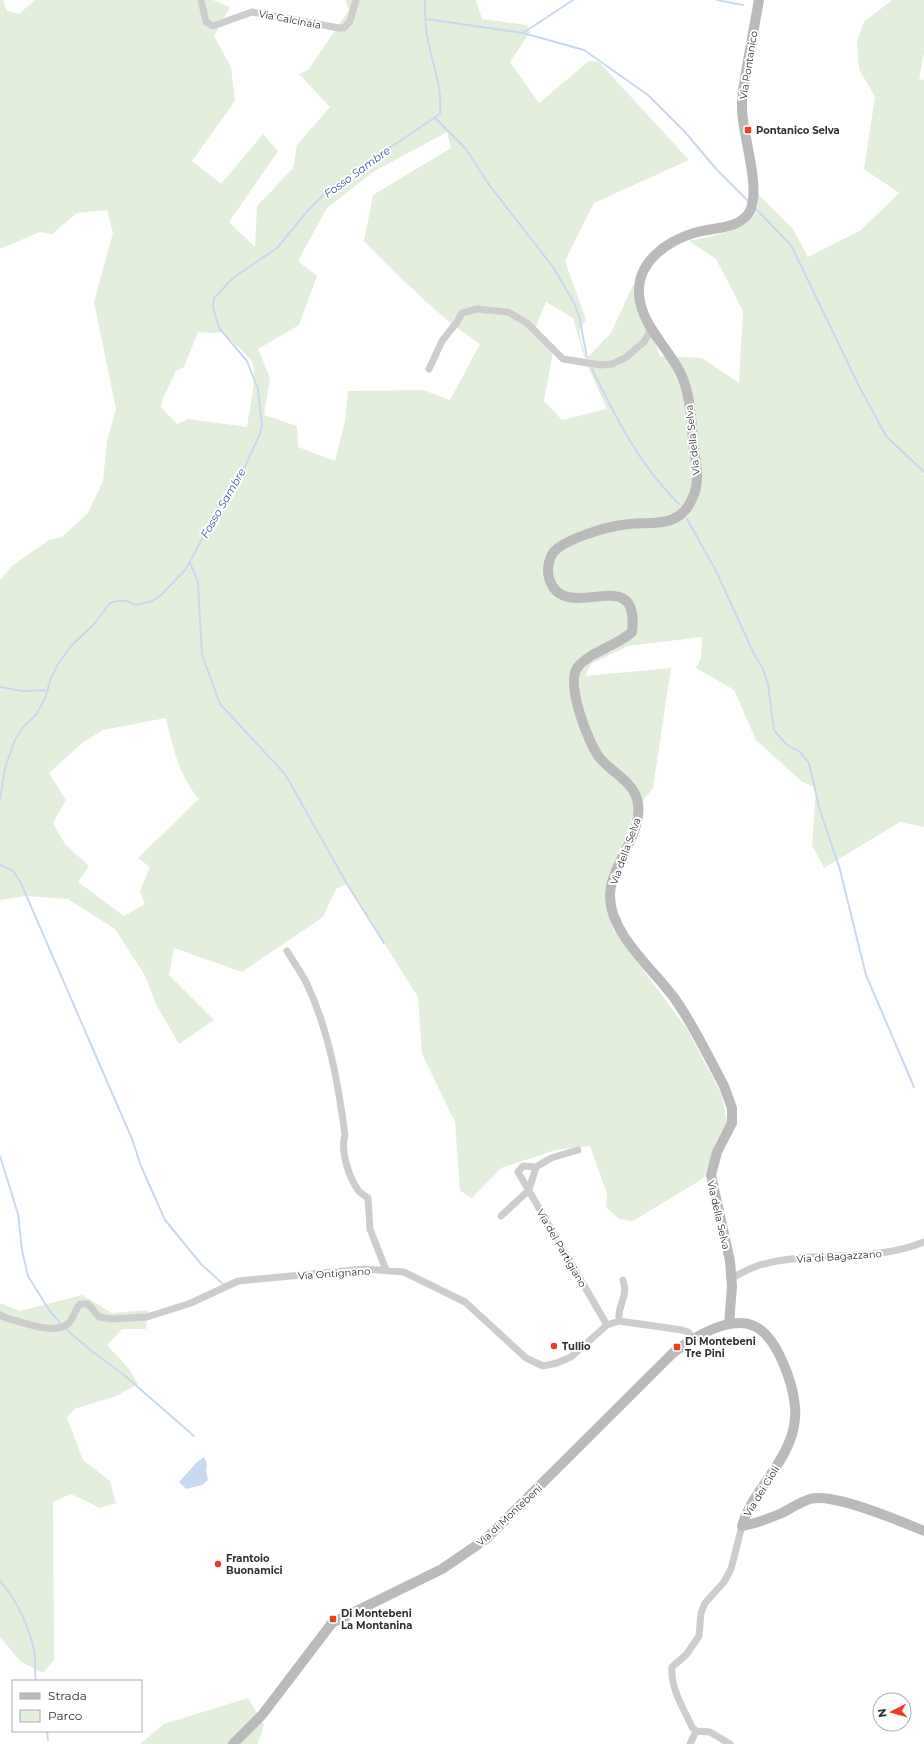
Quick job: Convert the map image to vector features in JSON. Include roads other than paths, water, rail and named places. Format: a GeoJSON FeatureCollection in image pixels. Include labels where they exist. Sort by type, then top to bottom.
{"type":"FeatureCollection","features":[{"type":"Feature","properties":{"kind":"street","name":"Via Calcinaia"},"geometry":{"type":"LineString","coordinates":[[201,0],[206,22],[213,26],[252,12],[344,28],[350,21],[356,0]]}},
{"type":"Feature","properties":{"kind":"street","name":"Via Pontanico"},"geometry":{"type":"LineString","coordinates":[[744,131],[742,107],[744,86],[758,0]]}},
{"type":"Feature","properties":{"kind":"street","name":"Via della Selva"},"geometry":{"type":"LineString","coordinates":[[729,1324],[732,1278],[710,1175],[717,1152],[732,1123],[733,1115],[730,1100],[721,1080],[676,1000],[629,943],[617,924],[611,910],[610,895],[617,868],[634,831],[639,811],[635,792],[602,760],[590,741],[574,692],[573,680],[576,669],[585,660],[623,640],[632,632],[632,609],[627,602],[618,597],[604,594],[579,599],[563,595],[557,592],[552,585],[548,572],[550,559],[554,552],[561,546],[608,528],[624,524],[652,524],[666,522],[687,508],[693,497],[697,477],[689,405],[685,384],[679,370],[651,328],[639,296],[640,280],[646,266],[653,257],[679,238],[695,232],[738,223],[745,218],[750,211],[754,198],[753,180],[744,131]]}},
{"type":"Feature","properties":{"kind":"street"},"geometry":{"type":"LineString","coordinates":[[428,369],[442,341],[462,313],[477,309],[490,309],[508,312],[527,323],[563,359],[601,364],[612,364],[625,358],[644,342],[651,328]]}},
{"type":"Feature","properties":{"kind":"street"},"geometry":{"type":"LineString","coordinates":[[287,951],[306,982],[328,1044],[337,1076],[345,1135],[342,1144],[349,1170],[358,1191],[368,1198],[370,1229],[386,1270]]}},
{"type":"Feature","properties":{"kind":"street"},"geometry":{"type":"LineString","coordinates":[[501,1216],[529,1190],[536,1167],[551,1158],[578,1150]]}},
{"type":"Feature","properties":{"kind":"street","name":"Via del Partigiano"},"geometry":{"type":"LineString","coordinates":[[536,1167],[523,1166],[518,1172],[607,1325]]}},
{"type":"Feature","properties":{"kind":"street","name":"Via di Bagazzano"},"geometry":{"type":"LineString","coordinates":[[732,1278],[755,1266],[765,1264],[820,1256],[880,1254],[910,1248],[924,1242]]}},
{"type":"Feature","properties":{"kind":"street","name":"Via Ontignano"},"geometry":{"type":"LineString","coordinates":[[0,1315],[6,1318],[47,1328],[60,1328],[70,1322],[80,1304],[88,1304],[99,1317],[112,1319],[147,1317],[191,1303],[238,1281],[365,1269],[404,1272],[465,1302],[526,1358],[543,1366],[557,1363],[570,1357],[607,1325],[619,1321],[682,1330],[688,1332],[694,1338]]}},
{"type":"Feature","properties":{"kind":"street"},"geometry":{"type":"LineString","coordinates":[[619,1321],[618,1314],[626,1290],[623,1280]]}},
{"type":"Feature","properties":{"kind":"street","name":"Via di Montebeni"},"geometry":{"type":"LineString","coordinates":[[233,1744],[262,1715],[332,1623],[442,1570],[486,1539],[517,1510],[642,1382],[673,1353],[694,1338],[729,1324]]}},
{"type":"Feature","properties":{"kind":"street","name":"Via dei Cioli"},"geometry":{"type":"LineString","coordinates":[[729,1324],[754,1326],[773,1344],[790,1380],[796,1408],[791,1439],[776,1468],[754,1500],[742,1526]]}},
{"type":"Feature","properties":{"kind":"street","name":"Via dei Cioli"},"geometry":{"type":"LineString","coordinates":[[742,1526],[782,1513],[811,1498],[835,1498],[900,1520],[924,1531]]}},
{"type":"Feature","properties":{"kind":"street"},"geometry":{"type":"LineString","coordinates":[[730,1744],[710,1732],[696,1731],[692,1727],[673,1685],[672,1667],[686,1655],[699,1636],[701,1613],[705,1603],[724,1582],[731,1569],[742,1526]]}},
{"type":"Feature","properties":{"kind":"street"},"geometry":{"type":"LineString","coordinates":[[690,1744],[696,1731]]}},
{"type":"Feature","properties":{"kind":"water"},"geometry":{"type":"Polygon","coordinates":[[[204,1457],[207,1464],[206,1470],[208,1480],[202,1485],[186,1489],[179,1482],[196,1463],[204,1457]]]}},
{"type":"Feature","properties":{"kind":"waterway","name":"Fosso Sambre"},"geometry":{"type":"LineString","coordinates":[[0,800],[5,768],[15,740],[23,727],[36,715],[45,698],[51,678],[58,664],[71,646],[94,624],[110,603],[126,601],[136,605],[153,601],[162,594],[186,569],[224,498],[239,479],[260,434],[262,425],[258,389],[247,361],[219,328],[213,307],[214,298],[233,278],[277,248],[310,208],[333,186],[440,114],[440,92],[426,28],[425,0]]}},
{"type":"Feature","properties":{"kind":"waterway"},"geometry":{"type":"LineString","coordinates":[[523,33],[573,0]]}},
{"type":"Feature","properties":{"kind":"waterway"},"geometry":{"type":"LineString","coordinates":[[717,0],[743,5]]}},
{"type":"Feature","properties":{"kind":"waterway"},"geometry":{"type":"LineString","coordinates":[[426,19],[523,33],[584,50],[648,95],[685,132],[717,170],[749,202]]}},
{"type":"Feature","properties":{"kind":"waterway"},"geometry":{"type":"LineString","coordinates":[[435,118],[466,149],[490,186],[553,267],[573,301],[579,316],[587,357]]}},
{"type":"Feature","properties":{"kind":"waterway"},"geometry":{"type":"LineString","coordinates":[[755,208],[791,245],[859,386],[886,436],[924,472]]}},
{"type":"Feature","properties":{"kind":"waterway"},"geometry":{"type":"LineString","coordinates":[[592,369],[630,441],[652,474],[679,504]]}},
{"type":"Feature","properties":{"kind":"waterway"},"geometry":{"type":"LineString","coordinates":[[687,519],[716,571],[754,654],[763,669],[768,684],[774,730],[786,744],[800,752],[809,763],[820,811],[839,866],[866,975],[914,1087]]}},
{"type":"Feature","properties":{"kind":"waterway"},"geometry":{"type":"LineString","coordinates":[[190,563],[198,582],[202,655],[220,704],[285,774],[347,884],[384,943]]}},
{"type":"Feature","properties":{"kind":"waterway"},"geometry":{"type":"LineString","coordinates":[[0,687],[22,691],[48,690]]}},
{"type":"Feature","properties":{"kind":"waterway"},"geometry":{"type":"LineString","coordinates":[[0,865],[13,871],[20,881],[132,1139],[141,1166],[165,1220],[201,1264],[223,1284]]}},
{"type":"Feature","properties":{"kind":"waterway"},"geometry":{"type":"LineString","coordinates":[[0,1156],[18,1214],[22,1250],[28,1276],[49,1310],[62,1325]]}},
{"type":"Feature","properties":{"kind":"waterway"},"geometry":{"type":"LineString","coordinates":[[65,1328],[89,1349],[124,1375],[194,1436]]}},
{"type":"Feature","properties":{"kind":"waterway"},"geometry":{"type":"LineString","coordinates":[[0,1581],[16,1604],[29,1632],[35,1654],[36,1680]]}},
{"type":"Feature","properties":{"kind":"waterway"},"geometry":{"type":"LineString","coordinates":[[47,1732],[48,1740]]}},
{"type":"Feature","properties":{"kind":"place","name":"Pontanico Selva"},"geometry":{"type":"Point","coordinates":[748,130]}},
{"type":"Feature","properties":{"kind":"place","name":"Tullio"},"geometry":{"type":"Point","coordinates":[554,1346]}},
{"type":"Feature","properties":{"kind":"place","name":"Di Montebeni Tre Pini"},"geometry":{"type":"Point","coordinates":[677,1347]}},
{"type":"Feature","properties":{"kind":"place","name":"Frantoio Buonamici"},"geometry":{"type":"Point","coordinates":[218,1564]}},
{"type":"Feature","properties":{"kind":"place","name":"Di Montebeni La Montanina"},"geometry":{"type":"Point","coordinates":[333,1619]}}]}
